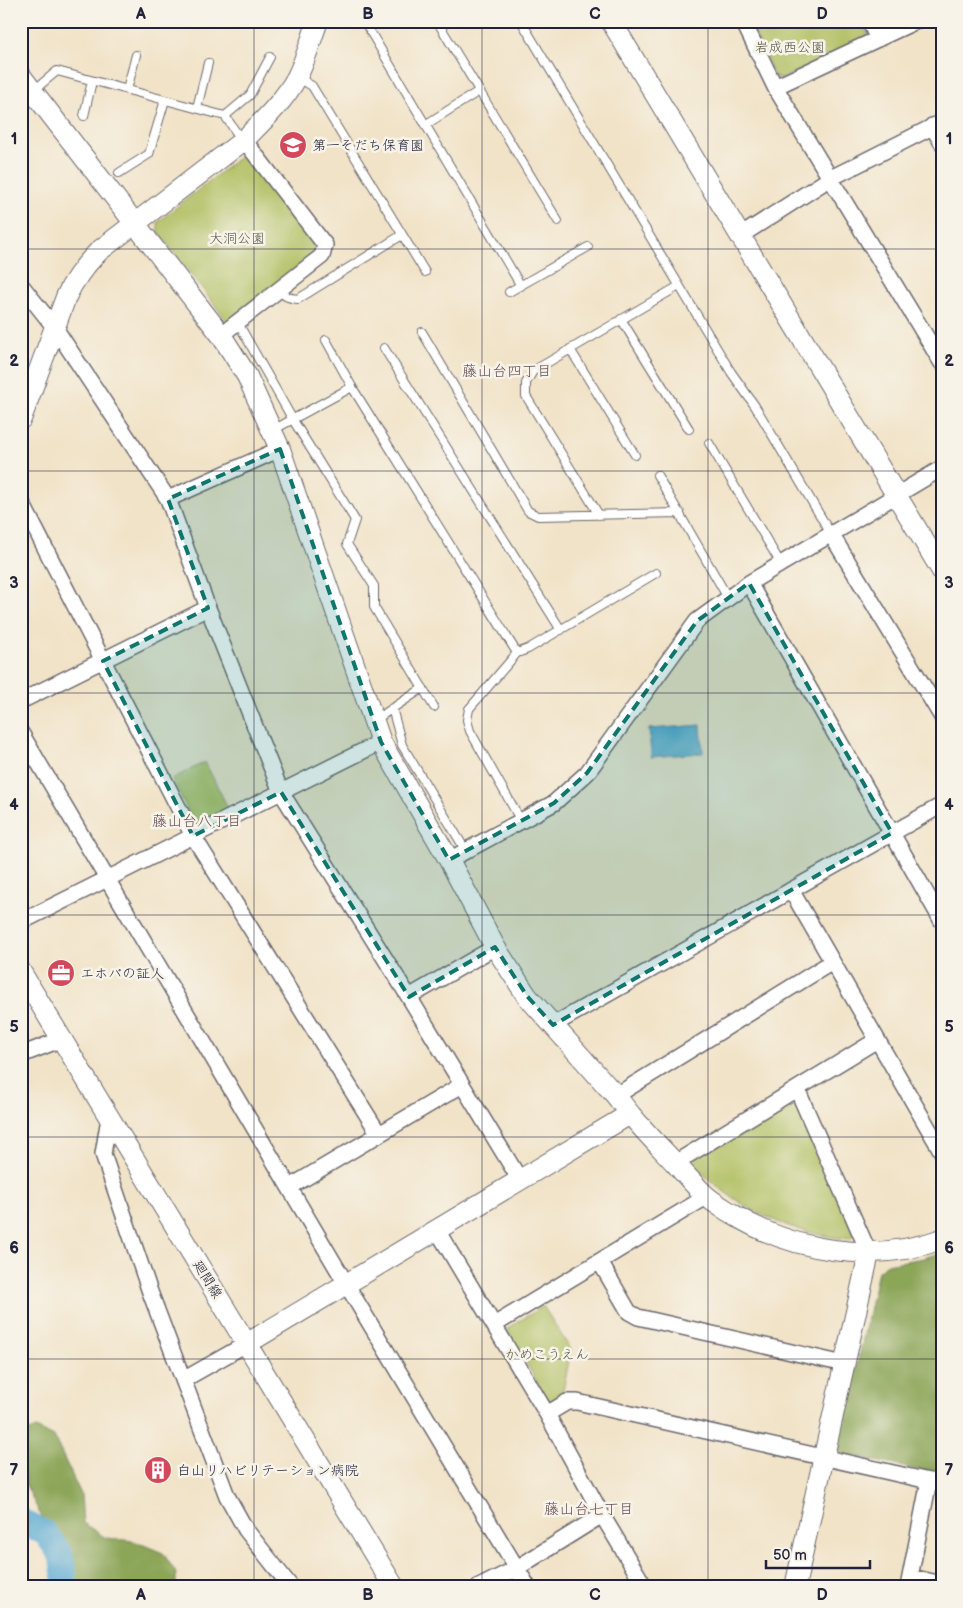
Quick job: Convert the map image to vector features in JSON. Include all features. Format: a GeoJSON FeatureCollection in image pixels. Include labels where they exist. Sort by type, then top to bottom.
{"type":"FeatureCollection","features":[{"type":"Feature","properties":{"kind":"street"},"geometry":{"type":"LineString","coordinates":[[21,419],[66,297],[81,271],[98,251],[244,140],[276,107],[297,77],[318,21]]}},
{"type":"Feature","properties":{"kind":"street"},"geometry":{"type":"LineString","coordinates":[[612,21],[942,571]]}},
{"type":"Feature","properties":{"kind":"street"},"geometry":{"type":"LineString","coordinates":[[744,21],[775,87],[942,363]]}},
{"type":"Feature","properties":{"kind":"street"},"geometry":{"type":"LineString","coordinates":[[869,21],[878,39]]}},
{"type":"Feature","properties":{"kind":"street"},"geometry":{"type":"LineString","coordinates":[[775,87],[916,21]]}},
{"type":"Feature","properties":{"kind":"street"},"geometry":{"type":"LineString","coordinates":[[27,83],[221,335],[247,376],[280,449],[381,742],[458,855],[495,947],[527,996],[617,1095],[630,1114],[706,1197],[744,1221],[786,1239],[820,1248],[850,1252],[869,1253],[922,1247],[942,1239]]}},
{"type":"Feature","properties":{"kind":"street"},"geometry":{"type":"LineString","coordinates":[[740,236],[829,179],[937,124],[942,143]]}},
{"type":"Feature","properties":{"kind":"street"},"geometry":{"type":"LineString","coordinates":[[221,335],[322,256],[325,245],[244,140]]}},
{"type":"Feature","properties":{"kind":"street"},"geometry":{"type":"LineString","coordinates":[[21,285],[55,328],[168,499],[208,608],[281,792],[410,997],[520,1180]]}},
{"type":"Feature","properties":{"kind":"street"},"geometry":{"type":"LineString","coordinates":[[168,499],[280,449]]}},
{"type":"Feature","properties":{"kind":"street"},"geometry":{"type":"LineString","coordinates":[[458,855],[554,803],[587,773],[697,621],[749,583],[942,468]]}},
{"type":"Feature","properties":{"kind":"street"},"geometry":{"type":"LineString","coordinates":[[21,500],[193,836],[378,1134]]}},
{"type":"Feature","properties":{"kind":"street"},"geometry":{"type":"LineString","coordinates":[[831,534],[942,717]]}},
{"type":"Feature","properties":{"kind":"street"},"geometry":{"type":"LineString","coordinates":[[749,583],[942,921]]}},
{"type":"Feature","properties":{"kind":"street"},"geometry":{"type":"LineString","coordinates":[[21,701],[208,608]]}},
{"type":"Feature","properties":{"kind":"street"},"geometry":{"type":"LineString","coordinates":[[21,732],[346,1284],[528,1587]]}},
{"type":"Feature","properties":{"kind":"street"},"geometry":{"type":"LineString","coordinates":[[21,922],[381,742]]}},
{"type":"Feature","properties":{"kind":"street"},"geometry":{"type":"LineString","coordinates":[[553,1025],[942,805]]}},
{"type":"Feature","properties":{"kind":"street"},"geometry":{"type":"LineString","coordinates":[[791,890],[877,1040],[937,1131],[942,1152]]}},
{"type":"Feature","properties":{"kind":"street"},"geometry":{"type":"LineString","coordinates":[[410,997],[495,947]]}},
{"type":"Feature","properties":{"kind":"street"},"geometry":{"type":"LineString","coordinates":[[617,1095],[832,962]]}},
{"type":"Feature","properties":{"kind":"street","name":"廻間線"},"geometry":{"type":"LineString","coordinates":[[21,972],[248,1343],[394,1587]]}},
{"type":"Feature","properties":{"kind":"street"},"geometry":{"type":"LineString","coordinates":[[21,1055],[62,1039]]}},
{"type":"Feature","properties":{"kind":"street"},"geometry":{"type":"LineString","coordinates":[[675,1163],[877,1040]]}},
{"type":"Feature","properties":{"kind":"street"},"geometry":{"type":"LineString","coordinates":[[290,1187],[462,1085]]}},
{"type":"Feature","properties":{"kind":"street"},"geometry":{"type":"LineString","coordinates":[[795,1587],[869,1253],[797,1089]]}},
{"type":"Feature","properties":{"kind":"street"},"geometry":{"type":"LineString","coordinates":[[184,1380],[630,1114]]}},
{"type":"Feature","properties":{"kind":"street"},"geometry":{"type":"LineString","coordinates":[[109,1118],[103,1154],[150,1292],[227,1496],[246,1530],[291,1587]]}},
{"type":"Feature","properties":{"kind":"street"},"geometry":{"type":"LineString","coordinates":[[494,1325],[706,1197]]}},
{"type":"Feature","properties":{"kind":"street"},"geometry":{"type":"LineString","coordinates":[[437,1230],[547,1414],[602,1515],[645,1587]]}},
{"type":"Feature","properties":{"kind":"street"},"geometry":{"type":"LineString","coordinates":[[600,1262],[629,1312],[638,1317],[844,1364]]}},
{"type":"Feature","properties":{"kind":"street"},"geometry":{"type":"LineString","coordinates":[[547,1414],[567,1402],[577,1402],[936,1481],[910,1582],[942,1584]]}},
{"type":"Feature","properties":{"kind":"street"},"geometry":{"type":"LineString","coordinates":[[479,1587],[517,1568],[602,1515]]}},
{"type":"Feature","properties":{"kind":"lane"},"geometry":{"type":"LineString","coordinates":[[364,21],[521,286]]}},
{"type":"Feature","properties":{"kind":"lane"},"geometry":{"type":"LineString","coordinates":[[437,21],[558,221]]}},
{"type":"Feature","properties":{"kind":"lane"},"geometry":{"type":"LineString","coordinates":[[521,21],[730,372],[755,406],[831,534]]}},
{"type":"Feature","properties":{"kind":"lane"},"geometry":{"type":"LineString","coordinates":[[127,90],[136,55]]}},
{"type":"Feature","properties":{"kind":"lane"},"geometry":{"type":"LineString","coordinates":[[225,116],[250,94],[270,57]]}},
{"type":"Feature","properties":{"kind":"lane"},"geometry":{"type":"LineString","coordinates":[[197,108],[208,63]]}},
{"type":"Feature","properties":{"kind":"lane"},"geometry":{"type":"LineString","coordinates":[[27,83],[57,71],[225,116],[244,140]]}},
{"type":"Feature","properties":{"kind":"lane"},"geometry":{"type":"LineString","coordinates":[[297,77],[312,86],[425,272]]}},
{"type":"Feature","properties":{"kind":"lane"},"geometry":{"type":"LineString","coordinates":[[84,116],[92,81]]}},
{"type":"Feature","properties":{"kind":"lane"},"geometry":{"type":"LineString","coordinates":[[425,125],[479,91]]}},
{"type":"Feature","properties":{"kind":"lane"},"geometry":{"type":"LineString","coordinates":[[119,173],[149,154],[165,100]]}},
{"type":"Feature","properties":{"kind":"lane"},"geometry":{"type":"LineString","coordinates":[[279,289],[288,298],[298,299],[402,235]]}},
{"type":"Feature","properties":{"kind":"lane"},"geometry":{"type":"LineString","coordinates":[[509,292],[588,247]]}},
{"type":"Feature","properties":{"kind":"lane"},"geometry":{"type":"LineString","coordinates":[[598,515],[526,396],[526,383],[533,371],[679,286]]}},
{"type":"Feature","properties":{"kind":"lane"},"geometry":{"type":"LineString","coordinates":[[621,319],[689,429]]}},
{"type":"Feature","properties":{"kind":"lane"},"geometry":{"type":"LineString","coordinates":[[238,323],[293,420],[355,520],[347,544],[374,586],[374,608],[434,707]]}},
{"type":"Feature","properties":{"kind":"lane"},"geometry":{"type":"LineString","coordinates":[[422,332],[528,511],[538,516],[680,513]]}},
{"type":"Feature","properties":{"kind":"lane"},"geometry":{"type":"LineString","coordinates":[[326,340],[352,387],[517,653]]}},
{"type":"Feature","properties":{"kind":"lane"},"geometry":{"type":"LineString","coordinates":[[384,348],[560,630]]}},
{"type":"Feature","properties":{"kind":"lane"},"geometry":{"type":"LineString","coordinates":[[570,349],[635,455]]}},
{"type":"Feature","properties":{"kind":"lane"},"geometry":{"type":"LineString","coordinates":[[273,430],[352,387]]}},
{"type":"Feature","properties":{"kind":"lane"},"geometry":{"type":"LineString","coordinates":[[709,443],[781,564]]}},
{"type":"Feature","properties":{"kind":"lane"},"geometry":{"type":"LineString","coordinates":[[657,475],[728,598]]}},
{"type":"Feature","properties":{"kind":"lane"},"geometry":{"type":"LineString","coordinates":[[521,821],[470,731],[467,720],[469,709],[517,653],[528,650],[656,573]]}},
{"type":"Feature","properties":{"kind":"lane"},"geometry":{"type":"LineString","coordinates":[[374,721],[423,688]]}},
{"type":"Feature","properties":{"kind":"lane"},"geometry":{"type":"LineString","coordinates":[[392,708],[402,745],[458,855]]}},
{"type":"Feature","properties":{"kind":"highlighted area"},"geometry":{"type":"Polygon","coordinates":[[[280,449],[381,742],[449,860],[554,803],[587,773],[697,621],[749,583],[892,833],[553,1025],[527,996],[495,947],[409,997],[281,792],[193,836],[103,661],[208,608],[168,499],[280,449]]]}},
{"type":"Feature","properties":{"kind":"green space","name":"岩成西公園"},"geometry":{"type":"Polygon","coordinates":[[[749,21],[862,21],[868,34],[865,40],[781,79],[775,77],[749,21]]]}},
{"type":"Feature","properties":{"kind":"green space","name":"大洞公園"},"geometry":{"type":"Polygon","coordinates":[[[242,155],[248,157],[318,246],[317,252],[228,322],[158,232],[158,222],[242,155]]]}},
{"type":"Feature","properties":{"kind":"green space"},"geometry":{"type":"Polygon","coordinates":[[[205,762],[228,808],[199,823],[193,821],[172,779],[205,762]]]}},
{"type":"Feature","properties":{"kind":"green space"},"geometry":{"type":"Polygon","coordinates":[[[791,1100],[796,1102],[855,1234],[850,1239],[806,1231],[785,1225],[765,1216],[727,1194],[693,1164],[695,1158],[791,1100]]]}},
{"type":"Feature","properties":{"kind":"green space"},"geometry":{"type":"Polygon","coordinates":[[[942,1252],[942,1475],[838,1453],[878,1271],[887,1264],[924,1258],[942,1252]]]}},
{"type":"Feature","properties":{"kind":"green space","name":"かめこうえん"},"geometry":{"type":"Polygon","coordinates":[[[543,1306],[571,1350],[562,1396],[550,1405],[507,1329],[543,1306]]]}},
{"type":"Feature","properties":{"kind":"green space"},"geometry":{"type":"Polygon","coordinates":[[[36,1428],[54,1437],[81,1494],[83,1523],[106,1538],[134,1541],[163,1553],[176,1573],[176,1587],[73,1587],[66,1557],[39,1512],[21,1475],[21,1434],[36,1428]]]}},
{"type":"Feature","properties":{"kind":"water"},"geometry":{"type":"Polygon","coordinates":[[[701,725],[703,753],[651,757],[649,729],[701,725]]]}},
{"type":"Feature","properties":{"kind":"waterway"},"geometry":{"type":"LineString","coordinates":[[21,1520],[45,1533],[61,1555],[66,1587]]}},
{"type":"Feature","properties":{"kind":"place","name":"第一そだち保育園"},"geometry":{"type":"Point","coordinates":[293,145]}},
{"type":"Feature","properties":{"kind":"place","name":"エホバの証人"},"geometry":{"type":"Point","coordinates":[61,973]}},
{"type":"Feature","properties":{"kind":"place","name":"白山リハビリテーション病院"},"geometry":{"type":"Point","coordinates":[158,1470]}},
{"type":"Feature","properties":{"kind":"district","name":"藤山台四丁目"},"geometry":{"type":"Point","coordinates":[507,371]}},
{"type":"Feature","properties":{"kind":"district","name":"藤山台八丁目"},"geometry":{"type":"Point","coordinates":[197,821]}},
{"type":"Feature","properties":{"kind":"district","name":"藤山台七丁目"},"geometry":{"type":"Point","coordinates":[589,1509]}}]}
